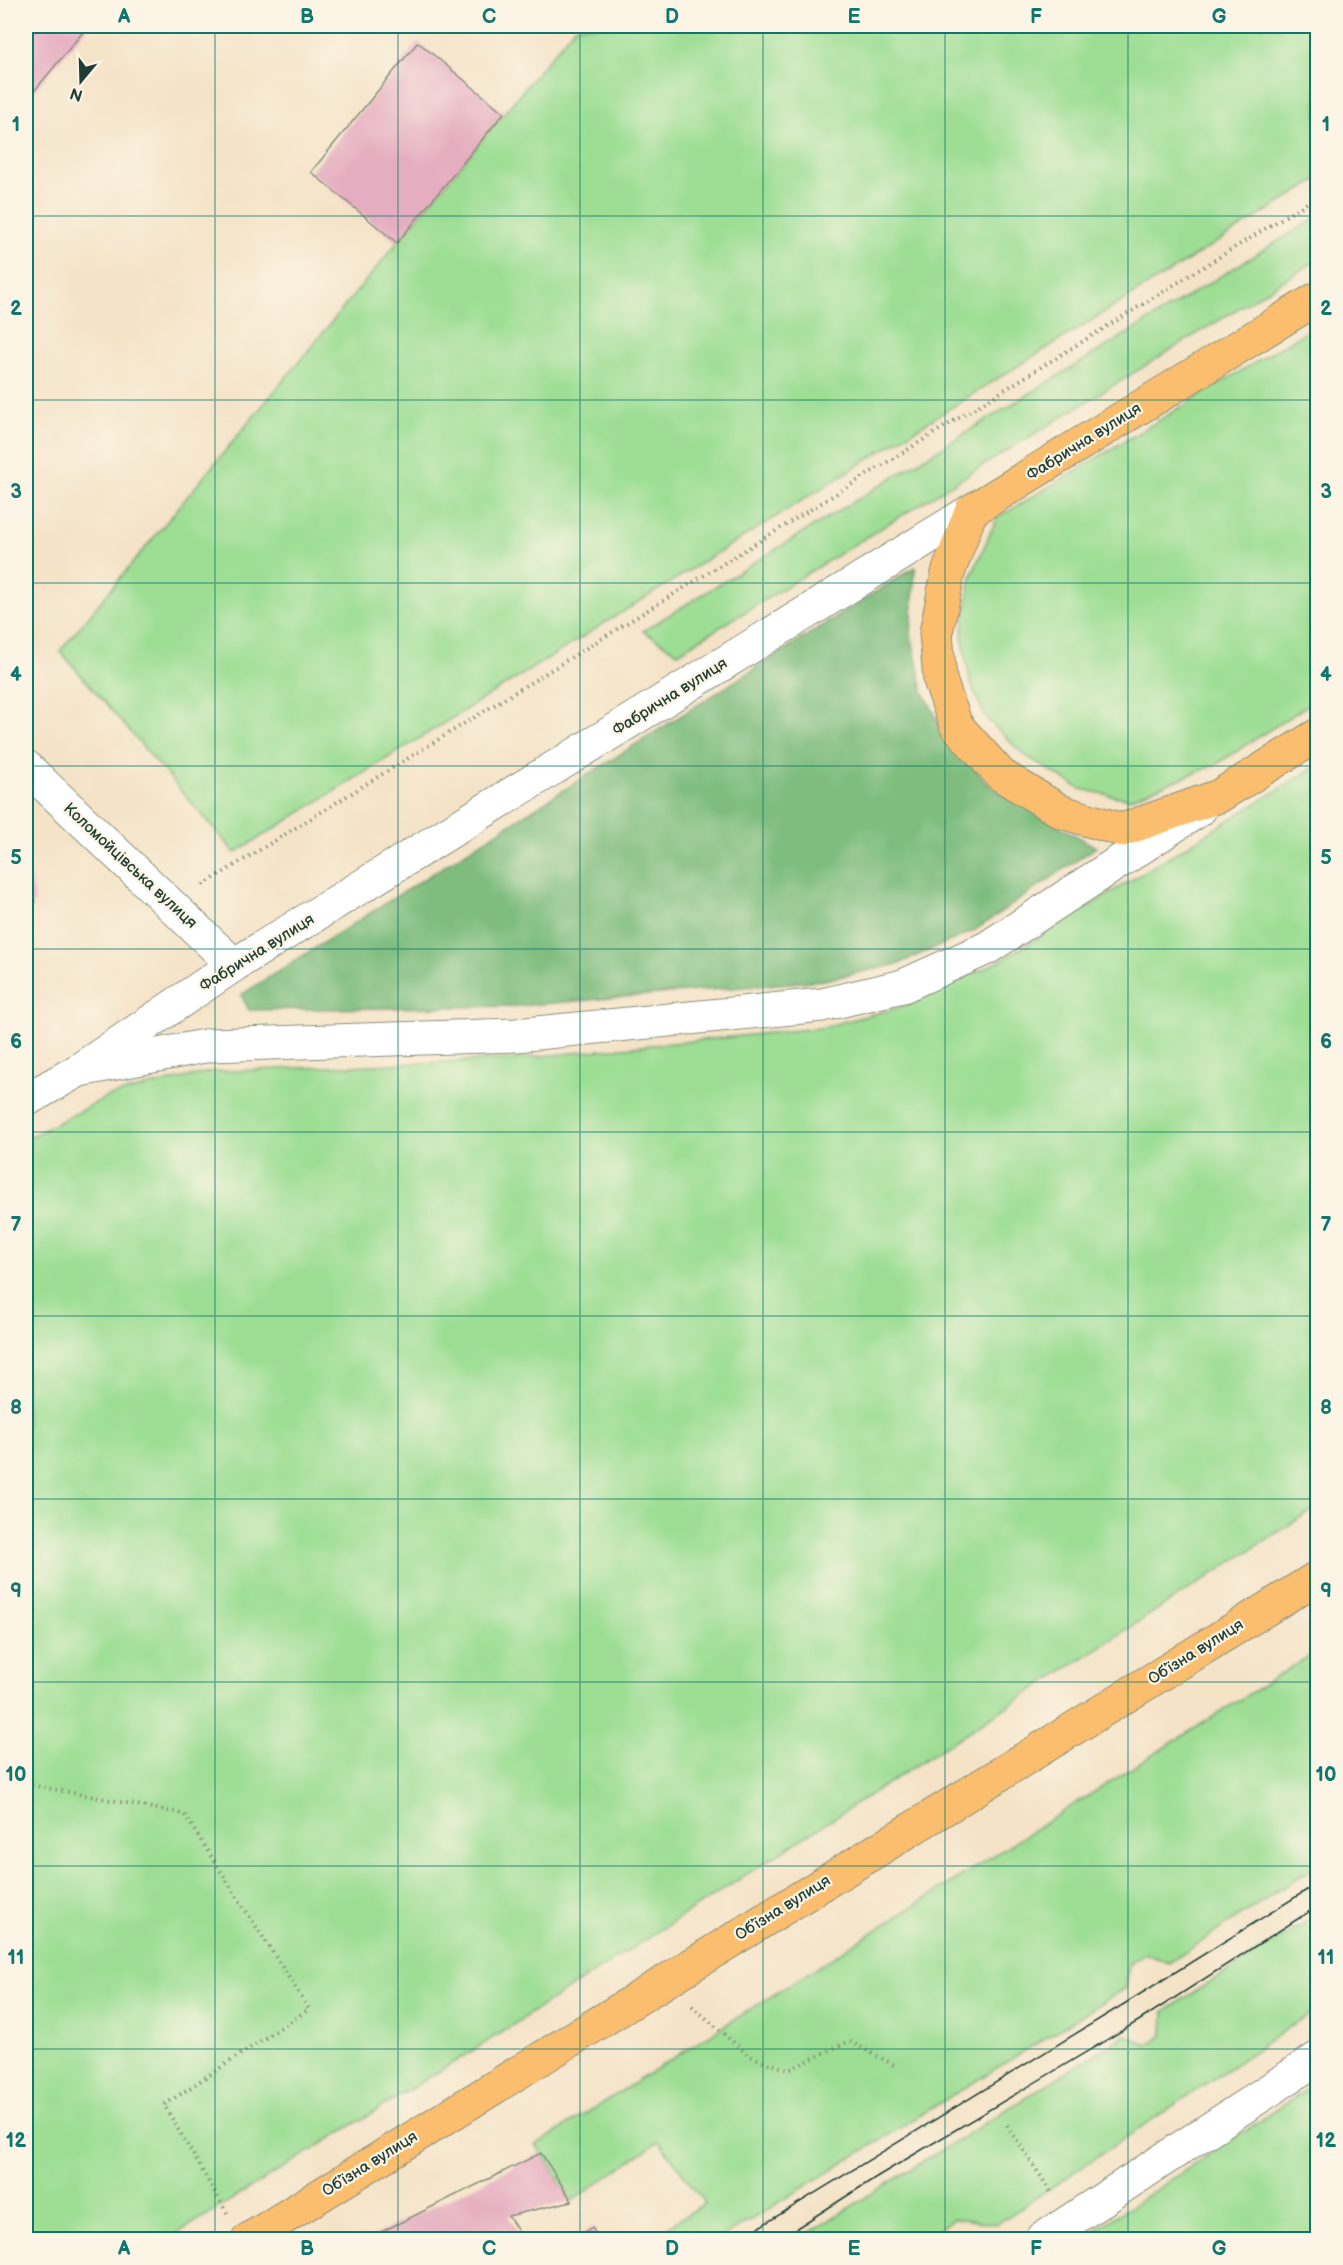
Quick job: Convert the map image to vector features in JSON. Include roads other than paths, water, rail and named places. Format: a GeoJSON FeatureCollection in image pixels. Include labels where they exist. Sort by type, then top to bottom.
{"type":"FeatureCollection","features":[{"type":"Feature","properties":{"kind":"main road","name":"Фабрична вулиця"},"geometry":{"type":"LineString","coordinates":[[971,511],[1317,298]]}},
{"type":"Feature","properties":{"kind":"main road"},"geometry":{"type":"LineString","coordinates":[[971,511],[948,573],[936,633],[940,680],[956,725],[1001,775],[1062,812],[1122,830],[1219,796],[1317,735]]}},
{"type":"Feature","properties":{"kind":"main road","name":"Обʼїзна вулиця"},"geometry":{"type":"LineString","coordinates":[[239,2229],[648,1991],[1317,1577]]}},
{"type":"Feature","properties":{"kind":"street","name":"Фабрична вулиця"},"geometry":{"type":"LineString","coordinates":[[26,1100],[79,1071],[234,965],[971,511]]}},
{"type":"Feature","properties":{"kind":"street","name":"Коломойцівська вулиця"},"geometry":{"type":"LineString","coordinates":[[26,767],[234,965]]}},
{"type":"Feature","properties":{"kind":"street"},"geometry":{"type":"LineString","coordinates":[[79,1071],[210,1044],[516,1035],[822,1005],[903,986],[987,948],[1219,796]]}},
{"type":"Feature","properties":{"kind":"street"},"geometry":{"type":"LineString","coordinates":[[1041,2240],[1317,2058]]}},
{"type":"Feature","properties":{"kind":"tram line"},"geometry":{"type":"LineString","coordinates":[[738,2240],[1318,1883]]}},
{"type":"Feature","properties":{"kind":"tram line"},"geometry":{"type":"LineString","coordinates":[[778,2240],[878,2176],[1140,2020],[1318,1906]]}}]}
